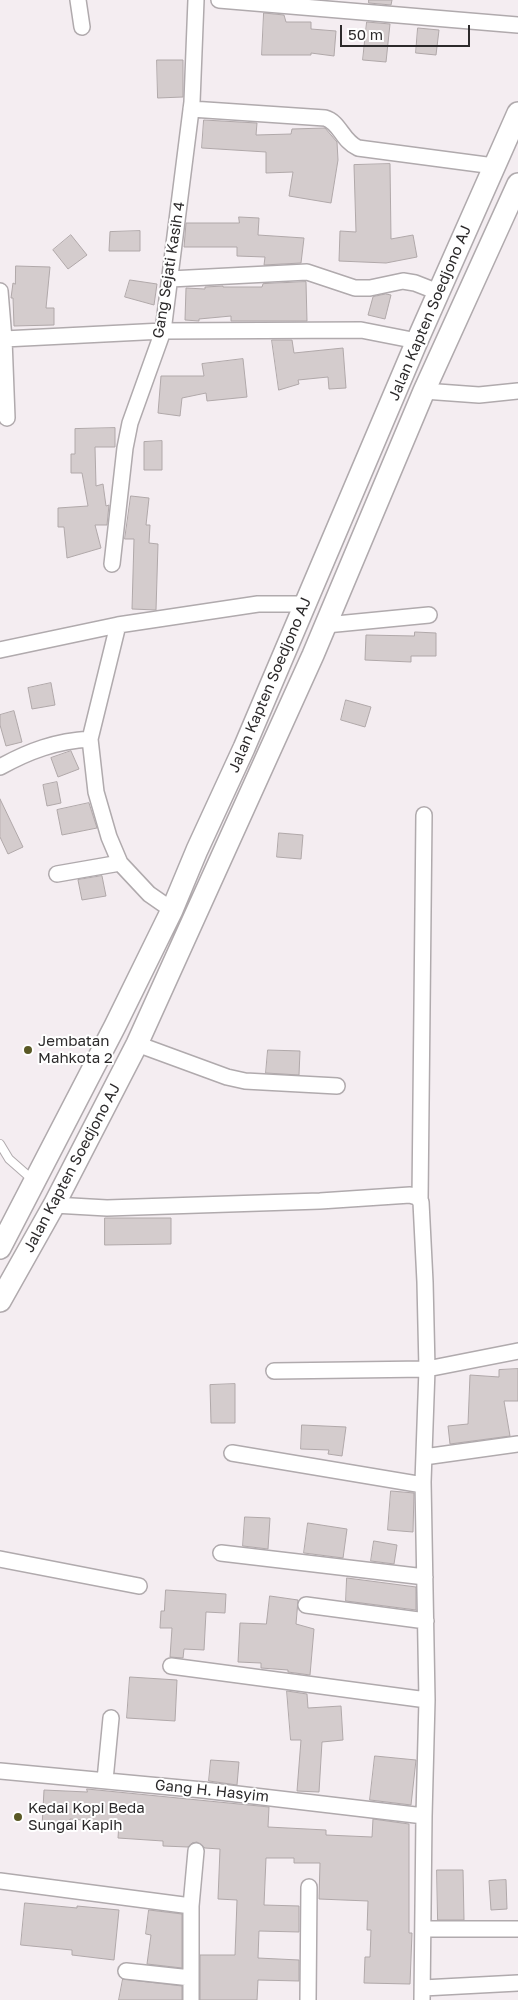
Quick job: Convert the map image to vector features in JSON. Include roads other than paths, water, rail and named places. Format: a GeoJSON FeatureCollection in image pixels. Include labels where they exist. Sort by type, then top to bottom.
{"type":"FeatureCollection","features":[{"type":"Feature","properties":{"kind":"main road","name":"Jalan Kapten Soedjono AJ"},"geometry":{"type":"LineString","coordinates":[[0,1248],[115,1026],[172,910],[197,850],[244,748],[438,292],[518,113]]}},
{"type":"Feature","properties":{"kind":"main road","name":"Jalan Kapten Soedjono AJ"},"geometry":{"type":"LineString","coordinates":[[0,1301],[54,1205],[137,1044],[313,655],[424,391],[518,184]]}},
{"type":"Feature","properties":{"kind":"main road"},"geometry":{"type":"LineString","coordinates":[[286,646],[313,655]]}},
{"type":"Feature","properties":{"kind":"street"},"geometry":{"type":"LineString","coordinates":[[78,0],[82,27]]}},
{"type":"Feature","properties":{"kind":"street","name":"Gang Sejati Kasih 4"},"geometry":{"type":"LineString","coordinates":[[112,564],[125,448],[130,423],[163,332],[191,109],[196,0]]}},
{"type":"Feature","properties":{"kind":"street"},"geometry":{"type":"LineString","coordinates":[[219,0],[518,25]]}},
{"type":"Feature","properties":{"kind":"street"},"geometry":{"type":"LineString","coordinates":[[191,109],[325,118],[335,124],[348,143],[358,148],[494,166]]}},
{"type":"Feature","properties":{"kind":"street"},"geometry":{"type":"LineString","coordinates":[[170,279],[307,272],[355,288],[370,288],[403,281],[415,283],[438,292]]}},
{"type":"Feature","properties":{"kind":"street"},"geometry":{"type":"LineString","coordinates":[[0,291],[7,418]]}},
{"type":"Feature","properties":{"kind":"street"},"geometry":{"type":"LineString","coordinates":[[4,339],[163,332],[361,330],[417,341]]}},
{"type":"Feature","properties":{"kind":"street"},"geometry":{"type":"LineString","coordinates":[[424,391],[479,395],[518,391]]}},
{"type":"Feature","properties":{"kind":"street"},"geometry":{"type":"LineString","coordinates":[[0,650],[118,625],[258,604],[304,604]]}},
{"type":"Feature","properties":{"kind":"street"},"geometry":{"type":"LineString","coordinates":[[326,624],[429,615]]}},
{"type":"Feature","properties":{"kind":"street"},"geometry":{"type":"LineString","coordinates":[[118,625],[90,739],[96,792],[109,836],[120,863],[149,894],[172,910]]}},
{"type":"Feature","properties":{"kind":"street"},"geometry":{"type":"LineString","coordinates":[[0,767],[36,749],[74,740],[90,739]]}},
{"type":"Feature","properties":{"kind":"street"},"geometry":{"type":"LineString","coordinates":[[424,815],[420,1199],[425,1282],[427,1369],[423,1485],[427,1700],[423,1994],[518,1983]]}},
{"type":"Feature","properties":{"kind":"street"},"geometry":{"type":"LineString","coordinates":[[57,874],[120,863]]}},
{"type":"Feature","properties":{"kind":"street"},"geometry":{"type":"LineString","coordinates":[[137,1044],[227,1077],[246,1081],[337,1086]]}},
{"type":"Feature","properties":{"kind":"street"},"geometry":{"type":"LineString","coordinates":[[54,1205],[116,1208],[320,1201],[410,1195],[420,1199]]}},
{"type":"Feature","properties":{"kind":"street"},"geometry":{"type":"LineString","coordinates":[[274,1371],[427,1369],[518,1351]]}},
{"type":"Feature","properties":{"kind":"street"},"geometry":{"type":"LineString","coordinates":[[424,1456],[518,1444]]}},
{"type":"Feature","properties":{"kind":"street"},"geometry":{"type":"LineString","coordinates":[[232,1453],[423,1485]]}},
{"type":"Feature","properties":{"kind":"street"},"geometry":{"type":"LineString","coordinates":[[222,1552],[425,1578]]}},
{"type":"Feature","properties":{"kind":"street"},"geometry":{"type":"LineString","coordinates":[[0,1559],[139,1586]]}},
{"type":"Feature","properties":{"kind":"street"},"geometry":{"type":"LineString","coordinates":[[306,1604],[426,1621]]}},
{"type":"Feature","properties":{"kind":"street"},"geometry":{"type":"LineString","coordinates":[[171,1666],[427,1700]]}},
{"type":"Feature","properties":{"kind":"street"},"geometry":{"type":"LineString","coordinates":[[105,1780],[111,1718]]}},
{"type":"Feature","properties":{"kind":"street","name":"Gang H. Hasyim"},"geometry":{"type":"LineString","coordinates":[[0,1771],[203,1790],[424,1816]]}},
{"type":"Feature","properties":{"kind":"street"},"geometry":{"type":"LineString","coordinates":[[191,2000],[191,1906],[196,1850]]}},
{"type":"Feature","properties":{"kind":"street"},"geometry":{"type":"LineString","coordinates":[[0,1882],[191,1906]]}},
{"type":"Feature","properties":{"kind":"street"},"geometry":{"type":"LineString","coordinates":[[308,1887],[308,2000]]}},
{"type":"Feature","properties":{"kind":"street"},"geometry":{"type":"LineString","coordinates":[[424,1929],[518,1928]]}},
{"type":"Feature","properties":{"kind":"street"},"geometry":{"type":"LineString","coordinates":[[126,1971],[191,1978]]}},
{"type":"Feature","properties":{"kind":"lane"},"geometry":{"type":"LineString","coordinates":[[0,1144],[9,1159],[34,1181]]}},
{"type":"Feature","properties":{"kind":"place","name":"Jembatan Mahkota 2"},"geometry":{"type":"Point","coordinates":[28,1050]}},
{"type":"Feature","properties":{"kind":"place","name":"Kedai Kopi Beda Sungai Kapih"},"geometry":{"type":"Point","coordinates":[18,1817]}}]}
